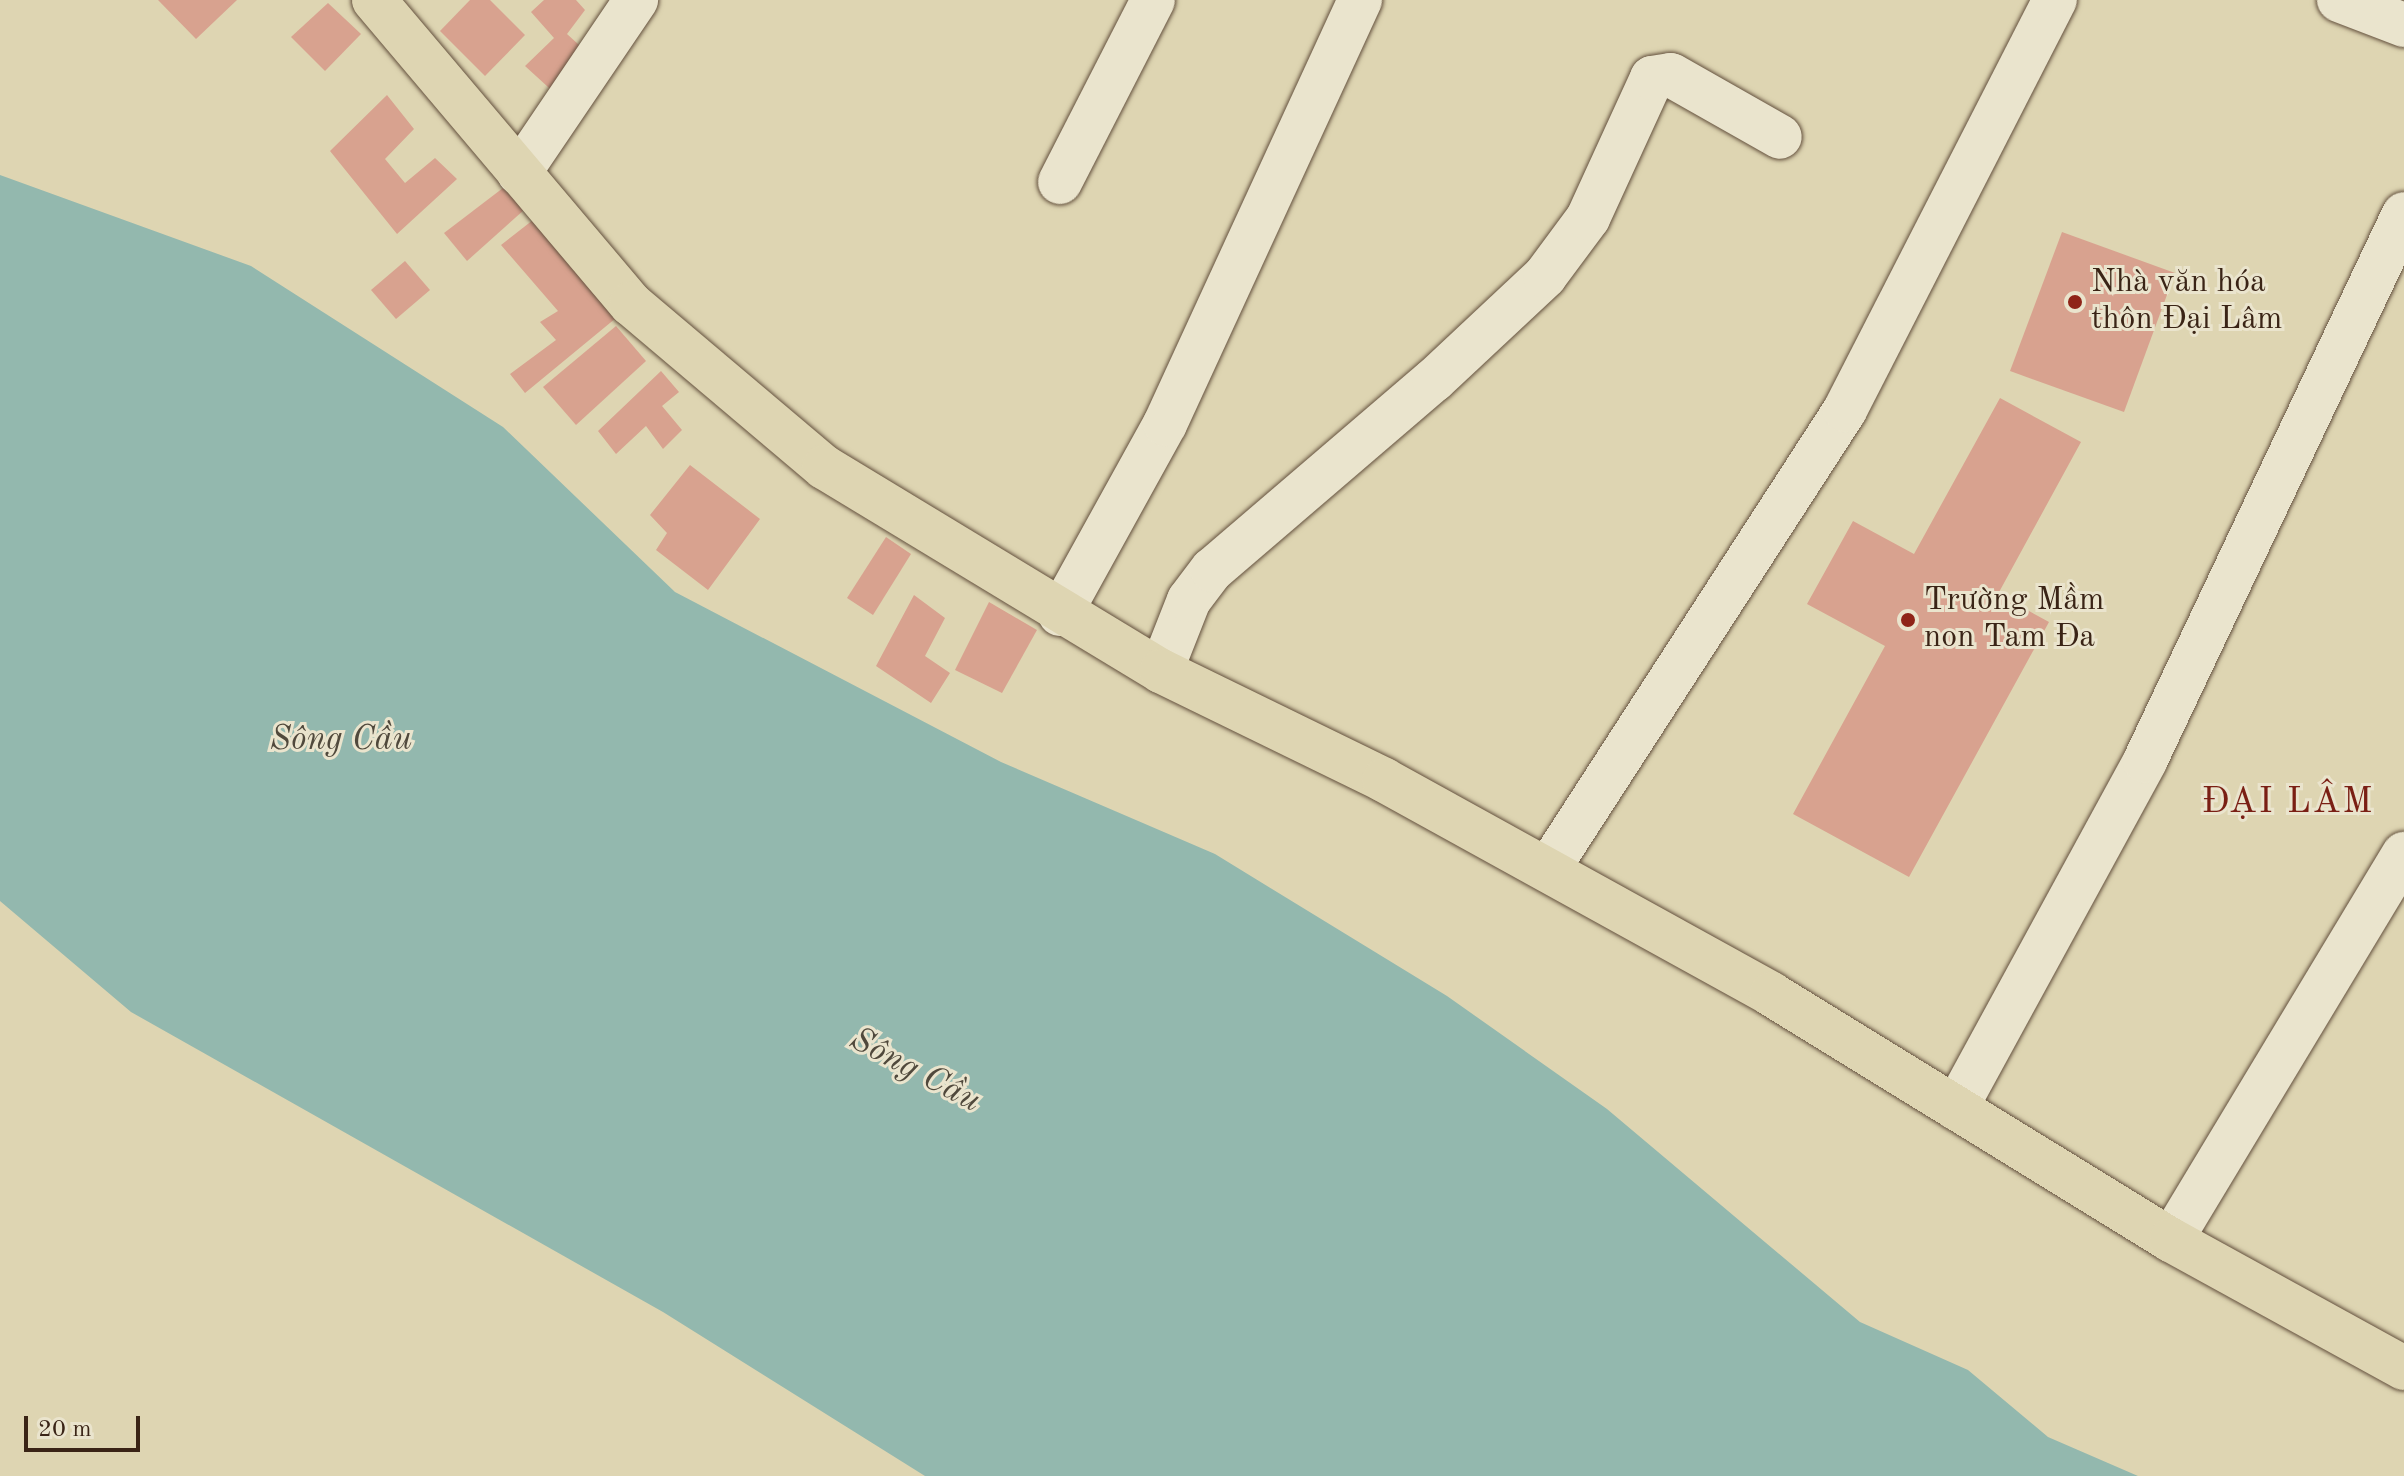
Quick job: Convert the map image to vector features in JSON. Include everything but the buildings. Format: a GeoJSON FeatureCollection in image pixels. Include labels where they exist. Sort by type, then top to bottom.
{"type":"FeatureCollection","features":[{"type":"Feature","properties":{"kind":"main road"},"geometry":{"type":"LineString","coordinates":[[374,0],[631,304],[750,409],[824,467],[1060,614],[1161,671],[1384,780],[1771,994],[2171,1240],[2404,1368]]}},
{"type":"Feature","properties":{"kind":"street"},"geometry":{"type":"LineString","coordinates":[[519,173],[636,0]]}},
{"type":"Feature","properties":{"kind":"street"},"geometry":{"type":"LineString","coordinates":[[1060,182],[1153,0]]}},
{"type":"Feature","properties":{"kind":"street"},"geometry":{"type":"LineString","coordinates":[[1060,614],[1165,424],[1360,0]]}},
{"type":"Feature","properties":{"kind":"street"},"geometry":{"type":"LineString","coordinates":[[1548,869],[1845,410],[2055,0]]}},
{"type":"Feature","properties":{"kind":"street"},"geometry":{"type":"LineString","coordinates":[[2339,0],[2404,25]]}},
{"type":"Feature","properties":{"kind":"street"},"geometry":{"type":"LineString","coordinates":[[1161,671],[1189,600],[1212,570],[1434,380],[1545,276],[1588,218],[1652,78],[1671,75],[1780,137]]}},
{"type":"Feature","properties":{"kind":"street"},"geometry":{"type":"LineString","coordinates":[[1956,1108],[2145,761],[2404,214]]}},
{"type":"Feature","properties":{"kind":"street"},"geometry":{"type":"LineString","coordinates":[[2171,1240],[2404,854]]}},
{"type":"Feature","properties":{"kind":"water","name":"Sông Cầu"},"geometry":{"type":"Polygon","coordinates":[[[0,175],[251,266],[503,427],[675,592],[1001,762],[1215,854],[1447,996],[1607,1109],[1860,1322],[1968,1370],[2048,1437],[2138,1476],[925,1476],[663,1312],[131,1012],[0,901],[0,175]]]}},
{"type":"Feature","properties":{"kind":"place","name":"Nhà văn hóa thôn Đại Lâm"},"geometry":{"type":"Point","coordinates":[2075,302]}},
{"type":"Feature","properties":{"kind":"place","name":"Trường Mầm non Tam Đa"},"geometry":{"type":"Point","coordinates":[1908,620]}},
{"type":"Feature","properties":{"kind":"district","name":"ĐẠI LÂM"},"geometry":{"type":"Point","coordinates":[2288,804]}}]}
